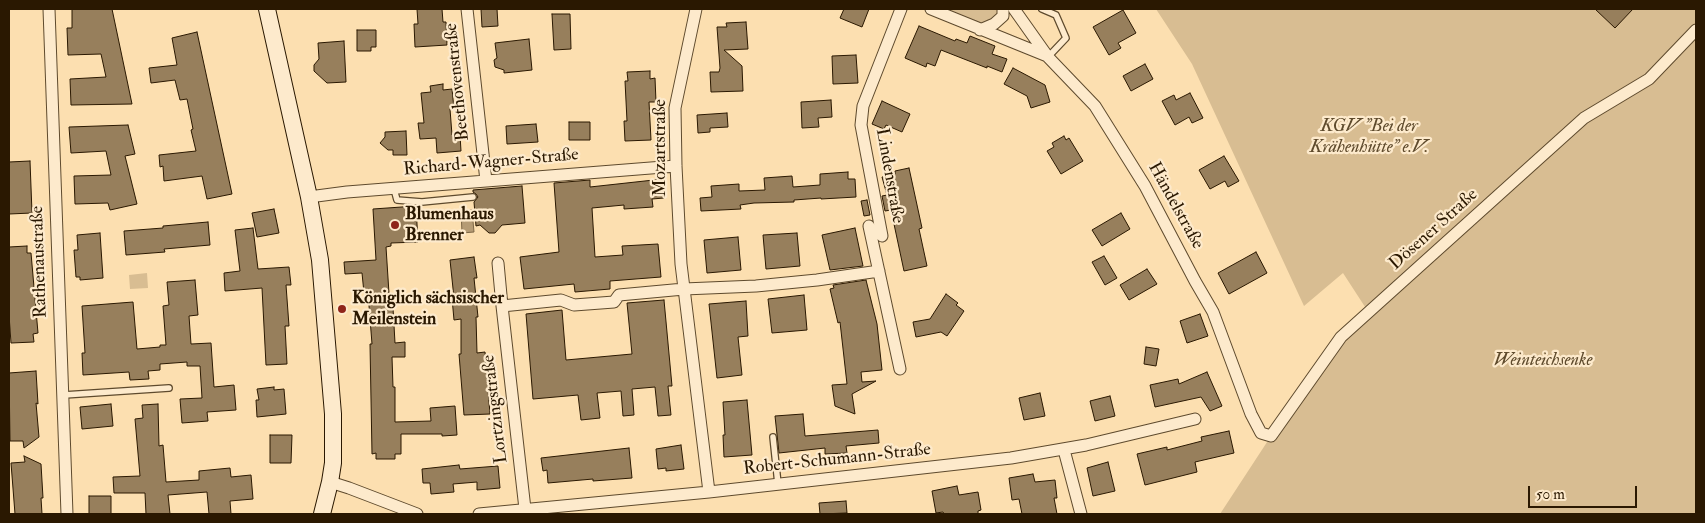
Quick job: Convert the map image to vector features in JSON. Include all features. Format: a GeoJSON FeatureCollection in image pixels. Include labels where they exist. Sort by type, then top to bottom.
{"type":"FeatureCollection","features":[{"type":"Feature","properties":{"kind":"main road"},"geometry":{"type":"LineString","coordinates":[[266,9],[309,196],[320,260],[333,414],[333,463],[322,514]]}},
{"type":"Feature","properties":{"kind":"street","name":"Rathenaustraße"},"geometry":{"type":"LineString","coordinates":[[49,9],[67,514]]}},
{"type":"Feature","properties":{"kind":"street","name":"Beethovenstraße"},"geometry":{"type":"LineString","coordinates":[[467,9],[486,181]]}},
{"type":"Feature","properties":{"kind":"street","name":"Mozartstraße"},"geometry":{"type":"LineString","coordinates":[[696,9],[675,108],[676,166],[681,264],[709,492]]}},
{"type":"Feature","properties":{"kind":"street","name":"Lindenstraße"},"geometry":{"type":"LineString","coordinates":[[882,236],[861,125],[863,106],[901,9]]}},
{"type":"Feature","properties":{"kind":"street"},"geometry":{"type":"LineString","coordinates":[[931,9],[1048,56]]}},
{"type":"Feature","properties":{"kind":"street"},"geometry":{"type":"LineString","coordinates":[[980,30],[994,24],[1002,16],[1004,9]]}},
{"type":"Feature","properties":{"kind":"street","name":"Händelstraße"},"geometry":{"type":"LineString","coordinates":[[1014,9],[1048,56],[1095,106],[1145,186],[1213,312],[1251,414],[1260,433],[1271,436]]}},
{"type":"Feature","properties":{"kind":"street","name":"Dösener Straße"},"geometry":{"type":"LineString","coordinates":[[1271,436],[1342,337],[1584,118],[1649,79],[1696,30]]}},
{"type":"Feature","properties":{"kind":"street","name":"Richard-Wagner-Straße"},"geometry":{"type":"LineString","coordinates":[[309,196],[676,166]]}},
{"type":"Feature","properties":{"kind":"street"},"geometry":{"type":"LineString","coordinates":[[870,226],[900,369]]}},
{"type":"Feature","properties":{"kind":"street","name":"Lortzingstraße"},"geometry":{"type":"LineString","coordinates":[[498,263],[525,509]]}},
{"type":"Feature","properties":{"kind":"street"},"geometry":{"type":"LineString","coordinates":[[502,306],[561,300],[574,305],[614,302],[619,295],[684,289],[765,285],[879,271]]}},
{"type":"Feature","properties":{"kind":"street","name":"Robert-Schumann-Straße"},"geometry":{"type":"LineString","coordinates":[[479,514],[709,492],[1011,458],[1064,450],[1195,419]]}},
{"type":"Feature","properties":{"kind":"street"},"geometry":{"type":"LineString","coordinates":[[1064,450],[1081,514]]}},
{"type":"Feature","properties":{"kind":"street"},"geometry":{"type":"LineString","coordinates":[[330,482],[417,514]]}},
{"type":"Feature","properties":{"kind":"lane"},"geometry":{"type":"LineString","coordinates":[[1042,9],[1056,15],[1066,38],[1048,56]]}},
{"type":"Feature","properties":{"kind":"lane"},"geometry":{"type":"LineString","coordinates":[[394,188],[397,200],[422,202],[474,197]]}},
{"type":"Feature","properties":{"kind":"lane"},"geometry":{"type":"LineString","coordinates":[[64,395],[169,388]]}},
{"type":"Feature","properties":{"kind":"lane"},"geometry":{"type":"LineString","coordinates":[[773,437],[778,484]]}},
{"type":"Feature","properties":{"kind":"green space"},"geometry":{"type":"Polygon","coordinates":[[[931,9],[1003,9],[980,30],[931,9]]]}},
{"type":"Feature","properties":{"kind":"green space"},"geometry":{"type":"Polygon","coordinates":[[[1156,9],[1696,9],[1696,514],[1220,514],[1331,349],[1369,313],[1343,273],[1304,306],[1192,64],[1156,9]]]}},
{"type":"Feature","properties":{"kind":"green space"},"geometry":{"type":"Polygon","coordinates":[[[147,273],[148,288],[130,289],[129,275],[147,273]]]}},
{"type":"Feature","properties":{"kind":"shaded area"},"geometry":{"type":"Polygon","coordinates":[[[472,210],[474,232],[462,233],[461,211],[472,210]]]}},
{"type":"Feature","properties":{"kind":"building"},"geometry":{"type":"Polygon","coordinates":[[[72,9],[112,9],[132,104],[71,105],[70,79],[106,77],[101,54],[68,55],[67,28],[72,28],[72,9]]]}},
{"type":"Feature","properties":{"kind":"building"},"geometry":{"type":"Polygon","coordinates":[[[417,9],[442,9],[443,22],[446,22],[447,45],[415,47],[414,24],[418,24],[417,9]]]}},
{"type":"Feature","properties":{"kind":"building"},"geometry":{"type":"Polygon","coordinates":[[[481,9],[497,9],[498,26],[482,27],[481,9]]]}},
{"type":"Feature","properties":{"kind":"building"},"geometry":{"type":"Polygon","coordinates":[[[844,9],[869,9],[862,27],[840,18],[844,9]]]}},
{"type":"Feature","properties":{"kind":"building"},"geometry":{"type":"Polygon","coordinates":[[[1595,9],[1633,9],[1615,28],[1595,9]]]}},
{"type":"Feature","properties":{"kind":"building"},"geometry":{"type":"Polygon","coordinates":[[[1123,10],[1136,33],[1118,43],[1121,48],[1109,55],[1093,27],[1123,10]]]}},
{"type":"Feature","properties":{"kind":"building"},"geometry":{"type":"Polygon","coordinates":[[[552,14],[570,14],[571,49],[554,50],[552,14]]]}},
{"type":"Feature","properties":{"kind":"building"},"geometry":{"type":"Polygon","coordinates":[[[746,22],[748,49],[724,50],[742,66],[743,91],[711,92],[710,72],[719,72],[720,68],[717,27],[727,27],[726,23],[746,22]]]}},
{"type":"Feature","properties":{"kind":"building"},"geometry":{"type":"Polygon","coordinates":[[[919,26],[955,41],[956,39],[967,43],[970,36],[995,46],[992,54],[1007,59],[1002,72],[941,50],[935,66],[927,63],[926,67],[905,58],[919,26]]]}},
{"type":"Feature","properties":{"kind":"building"},"geometry":{"type":"Polygon","coordinates":[[[357,30],[376,30],[376,47],[371,47],[371,51],[357,51],[357,30]]]}},
{"type":"Feature","properties":{"kind":"building"},"geometry":{"type":"Polygon","coordinates":[[[197,32],[232,194],[207,199],[202,176],[164,181],[163,166],[160,167],[159,155],[196,151],[187,99],[180,100],[175,80],[151,83],[149,68],[177,65],[172,38],[197,32]]]}},
{"type":"Feature","properties":{"kind":"building"},"geometry":{"type":"Polygon","coordinates":[[[529,39],[532,70],[504,73],[504,70],[495,67],[494,60],[497,58],[495,43],[529,39]]]}},
{"type":"Feature","properties":{"kind":"building"},"geometry":{"type":"Polygon","coordinates":[[[344,41],[346,82],[327,83],[314,71],[314,65],[319,59],[318,43],[344,41]]]}},
{"type":"Feature","properties":{"kind":"building"},"geometry":{"type":"Polygon","coordinates":[[[856,55],[858,83],[833,84],[832,56],[856,55]]]}},
{"type":"Feature","properties":{"kind":"building"},"geometry":{"type":"Polygon","coordinates":[[[1145,64],[1153,79],[1131,91],[1123,76],[1145,64]]]}},
{"type":"Feature","properties":{"kind":"building"},"geometry":{"type":"Polygon","coordinates":[[[1013,68],[1045,85],[1050,102],[1031,108],[1027,96],[1004,84],[1013,68]]]}},
{"type":"Feature","properties":{"kind":"building"},"geometry":{"type":"Polygon","coordinates":[[[650,71],[650,79],[655,78],[656,102],[649,102],[651,140],[625,141],[624,121],[627,121],[625,81],[628,81],[627,72],[650,71]]]}},
{"type":"Feature","properties":{"kind":"building"},"geometry":{"type":"Polygon","coordinates":[[[443,84],[443,90],[452,89],[454,109],[450,109],[452,135],[460,135],[461,151],[437,153],[436,138],[420,139],[418,123],[424,123],[421,93],[431,92],[430,86],[443,84]]]}},
{"type":"Feature","properties":{"kind":"building"},"geometry":{"type":"Polygon","coordinates":[[[1190,93],[1203,118],[1192,123],[1189,117],[1175,125],[1162,101],[1174,95],[1176,100],[1190,93]]]}},
{"type":"Feature","properties":{"kind":"building"},"geometry":{"type":"Polygon","coordinates":[[[831,100],[832,117],[818,118],[819,127],[802,128],[801,102],[831,100]]]}},
{"type":"Feature","properties":{"kind":"building"},"geometry":{"type":"Polygon","coordinates":[[[882,101],[910,114],[902,132],[886,125],[884,129],[872,124],[882,101]]]}},
{"type":"Feature","properties":{"kind":"building"},"geometry":{"type":"Polygon","coordinates":[[[727,113],[728,127],[710,128],[710,132],[698,133],[697,115],[727,113]]]}},
{"type":"Feature","properties":{"kind":"building"},"geometry":{"type":"Polygon","coordinates":[[[569,122],[590,122],[590,140],[569,140],[569,122]]]}},
{"type":"Feature","properties":{"kind":"building"},"geometry":{"type":"Polygon","coordinates":[[[536,124],[538,142],[507,144],[506,126],[536,124]]]}},
{"type":"Feature","properties":{"kind":"building"},"geometry":{"type":"Polygon","coordinates":[[[128,125],[135,154],[125,156],[137,204],[110,210],[108,203],[75,204],[74,176],[111,175],[106,151],[71,153],[69,127],[128,125]]]}},
{"type":"Feature","properties":{"kind":"building"},"geometry":{"type":"Polygon","coordinates":[[[406,131],[407,155],[393,155],[393,150],[388,150],[380,143],[385,137],[385,132],[406,131]]]}},
{"type":"Feature","properties":{"kind":"building"},"geometry":{"type":"Polygon","coordinates":[[[1064,136],[1066,140],[1069,138],[1083,161],[1061,174],[1047,151],[1054,147],[1052,143],[1064,136]]]}},
{"type":"Feature","properties":{"kind":"building"},"geometry":{"type":"Polygon","coordinates":[[[1224,156],[1239,181],[1228,187],[1225,181],[1210,189],[1199,170],[1224,156]]]}},
{"type":"Feature","properties":{"kind":"building"},"geometry":{"type":"Polygon","coordinates":[[[30,161],[32,213],[9,214],[9,162],[30,161]]]}},
{"type":"Feature","properties":{"kind":"building"},"geometry":{"type":"Polygon","coordinates":[[[909,168],[922,228],[919,229],[927,266],[904,271],[891,210],[885,211],[882,196],[887,195],[882,177],[895,174],[895,171],[909,168]]]}},
{"type":"Feature","properties":{"kind":"building"},"geometry":{"type":"Polygon","coordinates":[[[848,172],[848,179],[855,179],[856,197],[754,203],[740,205],[741,209],[701,211],[700,198],[712,197],[711,186],[739,184],[739,191],[765,190],[764,178],[792,176],[793,187],[820,185],[820,174],[848,172]]]}},
{"type":"Feature","properties":{"kind":"building"},"geometry":{"type":"Polygon","coordinates":[[[663,179],[664,198],[652,199],[653,207],[624,209],[624,205],[592,208],[595,257],[623,255],[622,246],[658,244],[661,277],[610,281],[610,289],[575,292],[574,284],[524,289],[520,257],[559,252],[554,183],[590,180],[590,187],[663,179]]]}},
{"type":"Feature","properties":{"kind":"building"},"geometry":{"type":"Polygon","coordinates":[[[522,186],[525,223],[502,225],[495,233],[489,233],[480,225],[476,226],[474,202],[478,197],[473,190],[522,186]]]}},
{"type":"Feature","properties":{"kind":"building"},"geometry":{"type":"Polygon","coordinates":[[[867,200],[870,215],[864,216],[861,201],[867,200]]]}},
{"type":"Feature","properties":{"kind":"building"},"geometry":{"type":"Polygon","coordinates":[[[416,206],[418,242],[391,243],[391,246],[386,247],[390,309],[393,308],[395,343],[405,342],[405,357],[392,357],[393,387],[395,387],[395,422],[431,421],[430,408],[455,406],[457,435],[401,434],[401,454],[395,454],[395,459],[376,459],[376,453],[372,454],[370,344],[372,344],[368,293],[364,293],[362,273],[345,274],[344,262],[376,260],[373,209],[416,206]]]}},
{"type":"Feature","properties":{"kind":"building"},"geometry":{"type":"Polygon","coordinates":[[[274,209],[279,233],[257,237],[252,213],[274,209]]]}},
{"type":"Feature","properties":{"kind":"building"},"geometry":{"type":"Polygon","coordinates":[[[1121,213],[1130,229],[1102,246],[1092,230],[1121,213]]]}},
{"type":"Feature","properties":{"kind":"building"},"geometry":{"type":"Polygon","coordinates":[[[208,222],[210,245],[164,249],[165,252],[126,255],[124,231],[208,222]]]}},
{"type":"Feature","properties":{"kind":"building"},"geometry":{"type":"Polygon","coordinates":[[[253,228],[258,269],[289,267],[291,285],[286,285],[289,326],[285,326],[287,364],[266,365],[262,288],[225,291],[224,273],[240,271],[235,230],[253,228]]]}},
{"type":"Feature","properties":{"kind":"building"},"geometry":{"type":"Polygon","coordinates":[[[855,228],[863,266],[830,270],[822,235],[855,228]]]}},
{"type":"Feature","properties":{"kind":"building"},"geometry":{"type":"Polygon","coordinates":[[[100,233],[103,278],[80,280],[80,277],[76,277],[74,250],[78,250],[77,235],[100,233]]]}},
{"type":"Feature","properties":{"kind":"building"},"geometry":{"type":"Polygon","coordinates":[[[797,233],[800,266],[766,269],[763,235],[797,233]]]}},
{"type":"Feature","properties":{"kind":"building"},"geometry":{"type":"Polygon","coordinates":[[[738,237],[741,270],[707,273],[704,240],[738,237]]]}},
{"type":"Feature","properties":{"kind":"building"},"geometry":{"type":"Polygon","coordinates":[[[27,246],[27,253],[31,253],[38,333],[33,334],[34,342],[11,343],[9,247],[27,246]]]}},
{"type":"Feature","properties":{"kind":"building"},"geometry":{"type":"Polygon","coordinates":[[[1256,252],[1267,273],[1229,294],[1218,273],[1256,252]]]}},
{"type":"Feature","properties":{"kind":"building"},"geometry":{"type":"Polygon","coordinates":[[[1104,256],[1117,278],[1105,285],[1092,262],[1104,256]]]}},
{"type":"Feature","properties":{"kind":"building"},"geometry":{"type":"Polygon","coordinates":[[[474,257],[477,278],[474,278],[478,317],[476,317],[477,353],[485,352],[490,414],[464,415],[459,354],[461,354],[461,319],[454,320],[450,260],[474,257]]]}},
{"type":"Feature","properties":{"kind":"building"},"geometry":{"type":"Polygon","coordinates":[[[1147,269],[1157,284],[1129,300],[1120,285],[1147,269]]]}},
{"type":"Feature","properties":{"kind":"building"},"geometry":{"type":"Polygon","coordinates":[[[195,280],[198,315],[189,316],[191,344],[211,343],[214,387],[234,385],[236,410],[207,412],[208,421],[182,423],[180,399],[202,398],[200,366],[187,366],[187,362],[160,364],[160,370],[148,371],[149,379],[130,380],[129,372],[83,375],[82,353],[85,353],[82,306],[133,302],[137,349],[160,347],[160,345],[166,345],[163,306],[169,305],[167,282],[195,280]]]}},
{"type":"Feature","properties":{"kind":"building"},"geometry":{"type":"Polygon","coordinates":[[[866,280],[877,324],[882,370],[861,372],[862,382],[876,381],[852,394],[855,414],[835,406],[832,385],[847,384],[840,322],[838,323],[830,289],[834,288],[833,285],[866,280]]]}},
{"type":"Feature","properties":{"kind":"building"},"geometry":{"type":"Polygon","coordinates":[[[946,294],[958,303],[956,305],[964,311],[947,336],[941,332],[916,337],[913,322],[930,319],[946,294]]]}},
{"type":"Feature","properties":{"kind":"building"},"geometry":{"type":"Polygon","coordinates":[[[804,295],[807,330],[772,333],[768,299],[804,295]]]}},
{"type":"Feature","properties":{"kind":"building"},"geometry":{"type":"Polygon","coordinates":[[[664,300],[672,386],[668,386],[671,415],[658,416],[655,387],[632,389],[634,415],[623,416],[621,391],[597,393],[600,418],[581,420],[578,395],[533,399],[526,314],[562,310],[566,360],[632,354],[627,303],[664,300]]]}},
{"type":"Feature","properties":{"kind":"building"},"geometry":{"type":"Polygon","coordinates":[[[746,301],[748,336],[738,337],[742,375],[717,378],[709,304],[746,301]]]}},
{"type":"Feature","properties":{"kind":"building"},"geometry":{"type":"Polygon","coordinates":[[[1200,314],[1208,336],[1187,343],[1180,321],[1200,314]]]}},
{"type":"Feature","properties":{"kind":"building"},"geometry":{"type":"Polygon","coordinates":[[[1146,347],[1159,349],[1156,366],[1144,364],[1146,347]]]}},
{"type":"Feature","properties":{"kind":"building"},"geometry":{"type":"Polygon","coordinates":[[[36,371],[39,437],[24,448],[23,441],[10,441],[9,373],[36,371]]]}},
{"type":"Feature","properties":{"kind":"building"},"geometry":{"type":"Polygon","coordinates":[[[1207,372],[1222,406],[1210,411],[1201,397],[1155,407],[1150,385],[1178,379],[1179,384],[1207,372]]]}},
{"type":"Feature","properties":{"kind":"building"},"geometry":{"type":"Polygon","coordinates":[[[274,387],[274,390],[284,389],[286,414],[257,417],[256,400],[259,400],[257,389],[274,387]]]}},
{"type":"Feature","properties":{"kind":"building"},"geometry":{"type":"Polygon","coordinates":[[[1040,393],[1045,416],[1024,420],[1019,398],[1040,393]]]}},
{"type":"Feature","properties":{"kind":"building"},"geometry":{"type":"Polygon","coordinates":[[[1110,396],[1115,416],[1095,421],[1090,401],[1110,396]]]}},
{"type":"Feature","properties":{"kind":"building"},"geometry":{"type":"Polygon","coordinates":[[[747,400],[752,455],[724,457],[723,402],[747,400]]]}},
{"type":"Feature","properties":{"kind":"building"},"geometry":{"type":"Polygon","coordinates":[[[111,404],[113,426],[82,429],[80,407],[111,404]]]}},
{"type":"Feature","properties":{"kind":"building"},"geometry":{"type":"Polygon","coordinates":[[[158,404],[159,446],[163,445],[166,482],[199,480],[199,471],[230,468],[231,477],[251,475],[253,499],[230,501],[231,514],[209,514],[207,492],[168,495],[170,514],[146,514],[145,493],[114,493],[113,477],[140,476],[135,419],[143,418],[142,405],[158,404]]]}},
{"type":"Feature","properties":{"kind":"building"},"geometry":{"type":"Polygon","coordinates":[[[803,414],[805,436],[878,430],[879,443],[846,446],[847,453],[825,454],[825,448],[779,453],[775,416],[803,414]]]}},
{"type":"Feature","properties":{"kind":"building"},"geometry":{"type":"Polygon","coordinates":[[[1229,431],[1234,453],[1195,462],[1197,472],[1145,485],[1137,454],[1167,447],[1167,450],[1202,441],[1201,437],[1229,431]]]}},
{"type":"Feature","properties":{"kind":"building"},"geometry":{"type":"Polygon","coordinates":[[[270,435],[292,435],[291,463],[270,463],[270,435]]]}},
{"type":"Feature","properties":{"kind":"building"},"geometry":{"type":"Polygon","coordinates":[[[681,445],[684,469],[666,471],[666,468],[658,469],[656,449],[681,445]]]}},
{"type":"Feature","properties":{"kind":"building"},"geometry":{"type":"Polygon","coordinates":[[[629,448],[632,478],[548,483],[547,470],[543,471],[541,458],[629,448]]]}},
{"type":"Feature","properties":{"kind":"building"},"geometry":{"type":"Polygon","coordinates":[[[24,456],[41,464],[42,514],[15,514],[11,463],[25,462],[24,456]]]}},
{"type":"Feature","properties":{"kind":"building"},"geometry":{"type":"Polygon","coordinates":[[[1108,462],[1115,491],[1093,496],[1087,468],[1108,462]]]}},
{"type":"Feature","properties":{"kind":"building"},"geometry":{"type":"Polygon","coordinates":[[[459,465],[460,469],[498,466],[500,488],[477,490],[477,482],[453,484],[454,492],[431,494],[430,483],[423,483],[422,469],[459,465]]]}},
{"type":"Feature","properties":{"kind":"building"},"geometry":{"type":"Polygon","coordinates":[[[1033,474],[1035,482],[1055,480],[1057,498],[1054,498],[1057,514],[1022,514],[1019,499],[1012,500],[1009,478],[1033,474]]]}},
{"type":"Feature","properties":{"kind":"building"},"geometry":{"type":"Polygon","coordinates":[[[957,486],[959,495],[978,492],[981,510],[978,511],[978,514],[936,513],[932,491],[957,486]]]}},
{"type":"Feature","properties":{"kind":"building"},"geometry":{"type":"Polygon","coordinates":[[[89,496],[111,496],[111,514],[89,514],[89,496]]]}},
{"type":"Feature","properties":{"kind":"building"},"geometry":{"type":"Polygon","coordinates":[[[846,501],[847,513],[820,514],[819,503],[846,501]]]}},
{"type":"Feature","properties":{"kind":"place","name":"Blumenhaus Brenner"},"geometry":{"type":"Point","coordinates":[395,225]}},
{"type":"Feature","properties":{"kind":"place","name":"Königlich sächsischer Meilenstein"},"geometry":{"type":"Point","coordinates":[342,309]}},
{"type":"Feature","properties":{"kind":"park label","name":"KGV \"Bei der Krähenhütte\" e.V."},"geometry":{"type":"Point","coordinates":[1369,137]}},
{"type":"Feature","properties":{"kind":"park label","name":"Weinteichsenke"},"geometry":{"type":"Point","coordinates":[1543,361]}}]}
